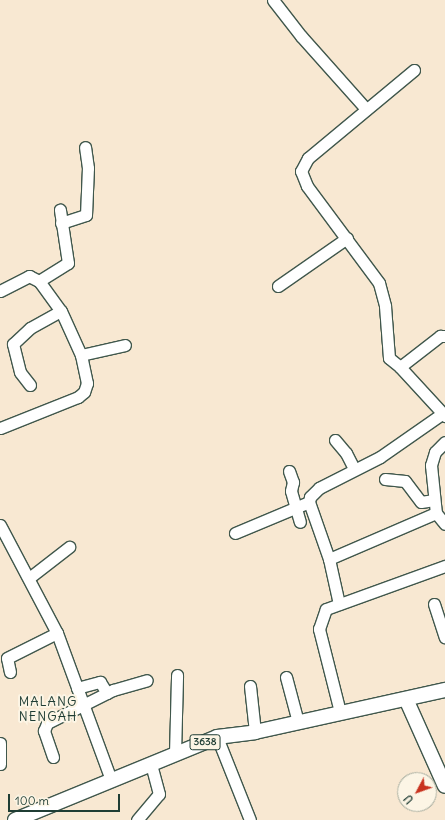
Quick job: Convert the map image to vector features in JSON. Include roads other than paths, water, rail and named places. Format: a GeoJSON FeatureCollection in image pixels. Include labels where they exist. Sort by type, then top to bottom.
{"type":"FeatureCollection","features":[{"type":"Feature","properties":{"kind":"main road","name":"3638"},"geometry":{"type":"LineString","coordinates":[[20,819],[111,780],[218,737],[255,732],[445,690]]}},
{"type":"Feature","properties":{"kind":"main road"},"geometry":{"type":"LineString","coordinates":[[406,699],[445,786]]}},
{"type":"Feature","properties":{"kind":"street"},"geometry":{"type":"LineString","coordinates":[[273,0],[300,36],[366,109]]}},
{"type":"Feature","properties":{"kind":"street"},"geometry":{"type":"LineString","coordinates":[[235,533],[296,509],[309,502],[319,488],[380,457],[444,414],[400,367],[389,358],[385,306],[379,283],[307,186],[301,171],[308,158],[414,70]]}},
{"type":"Feature","properties":{"kind":"street"},"geometry":{"type":"LineString","coordinates":[[61,223],[86,215],[88,168],[85,147]]}},
{"type":"Feature","properties":{"kind":"street"},"geometry":{"type":"LineString","coordinates":[[39,282],[68,264],[60,210]]}},
{"type":"Feature","properties":{"kind":"street"},"geometry":{"type":"LineString","coordinates":[[278,286],[347,238]]}},
{"type":"Feature","properties":{"kind":"street"},"geometry":{"type":"LineString","coordinates":[[0,291],[29,276],[39,282],[61,311],[81,355],[87,383],[81,395],[35,416],[0,428]]}},
{"type":"Feature","properties":{"kind":"street"},"geometry":{"type":"LineString","coordinates":[[30,385],[20,372],[13,344],[30,328],[61,311]]}},
{"type":"Feature","properties":{"kind":"street"},"geometry":{"type":"LineString","coordinates":[[400,367],[440,336],[445,336]]}},
{"type":"Feature","properties":{"kind":"street"},"geometry":{"type":"LineString","coordinates":[[81,355],[125,346]]}},
{"type":"Feature","properties":{"kind":"street"},"geometry":{"type":"LineString","coordinates":[[335,440],[346,453],[354,469]]}},
{"type":"Feature","properties":{"kind":"street"},"geometry":{"type":"LineString","coordinates":[[445,442],[435,452],[431,465],[436,513],[445,524]]}},
{"type":"Feature","properties":{"kind":"street"},"geometry":{"type":"LineString","coordinates":[[289,471],[292,479],[291,491],[300,522]]}},
{"type":"Feature","properties":{"kind":"street"},"geometry":{"type":"LineString","coordinates":[[385,479],[405,481],[420,502],[434,500]]}},
{"type":"Feature","properties":{"kind":"street"},"geometry":{"type":"LineString","coordinates":[[309,502],[329,560],[339,604]]}},
{"type":"Feature","properties":{"kind":"street"},"geometry":{"type":"LineString","coordinates":[[329,560],[436,513]]}},
{"type":"Feature","properties":{"kind":"street"},"geometry":{"type":"LineString","coordinates":[[0,525],[4,541],[29,578],[57,633],[111,780]]}},
{"type":"Feature","properties":{"kind":"street"},"geometry":{"type":"LineString","coordinates":[[29,578],[68,547]]}},
{"type":"Feature","properties":{"kind":"street"},"geometry":{"type":"LineString","coordinates":[[340,712],[319,629],[326,609],[445,566]]}},
{"type":"Feature","properties":{"kind":"street"},"geometry":{"type":"LineString","coordinates":[[434,604],[445,637]]}},
{"type":"Feature","properties":{"kind":"street"},"geometry":{"type":"LineString","coordinates":[[10,672],[7,658],[57,633]]}},
{"type":"Feature","properties":{"kind":"street"},"geometry":{"type":"LineString","coordinates":[[175,754],[177,676]]}},
{"type":"Feature","properties":{"kind":"street"},"geometry":{"type":"LineString","coordinates":[[286,676],[298,722]]}},
{"type":"Feature","properties":{"kind":"street"},"geometry":{"type":"LineString","coordinates":[[53,757],[44,731],[45,725],[107,693],[147,680]]}},
{"type":"Feature","properties":{"kind":"street"},"geometry":{"type":"LineString","coordinates":[[78,688],[100,682],[107,693]]}},
{"type":"Feature","properties":{"kind":"street"},"geometry":{"type":"LineString","coordinates":[[250,686],[255,732]]}},
{"type":"Feature","properties":{"kind":"street"},"geometry":{"type":"LineString","coordinates":[[218,737],[250,820]]}},
{"type":"Feature","properties":{"kind":"street"},"geometry":{"type":"LineString","coordinates":[[0,743],[0,764]]}},
{"type":"Feature","properties":{"kind":"street"},"geometry":{"type":"LineString","coordinates":[[137,820],[159,794],[151,764]]}},
{"type":"Feature","properties":{"kind":"district","name":"MALANG NENGAH"},"geometry":{"type":"Point","coordinates":[48,710]}}]}
